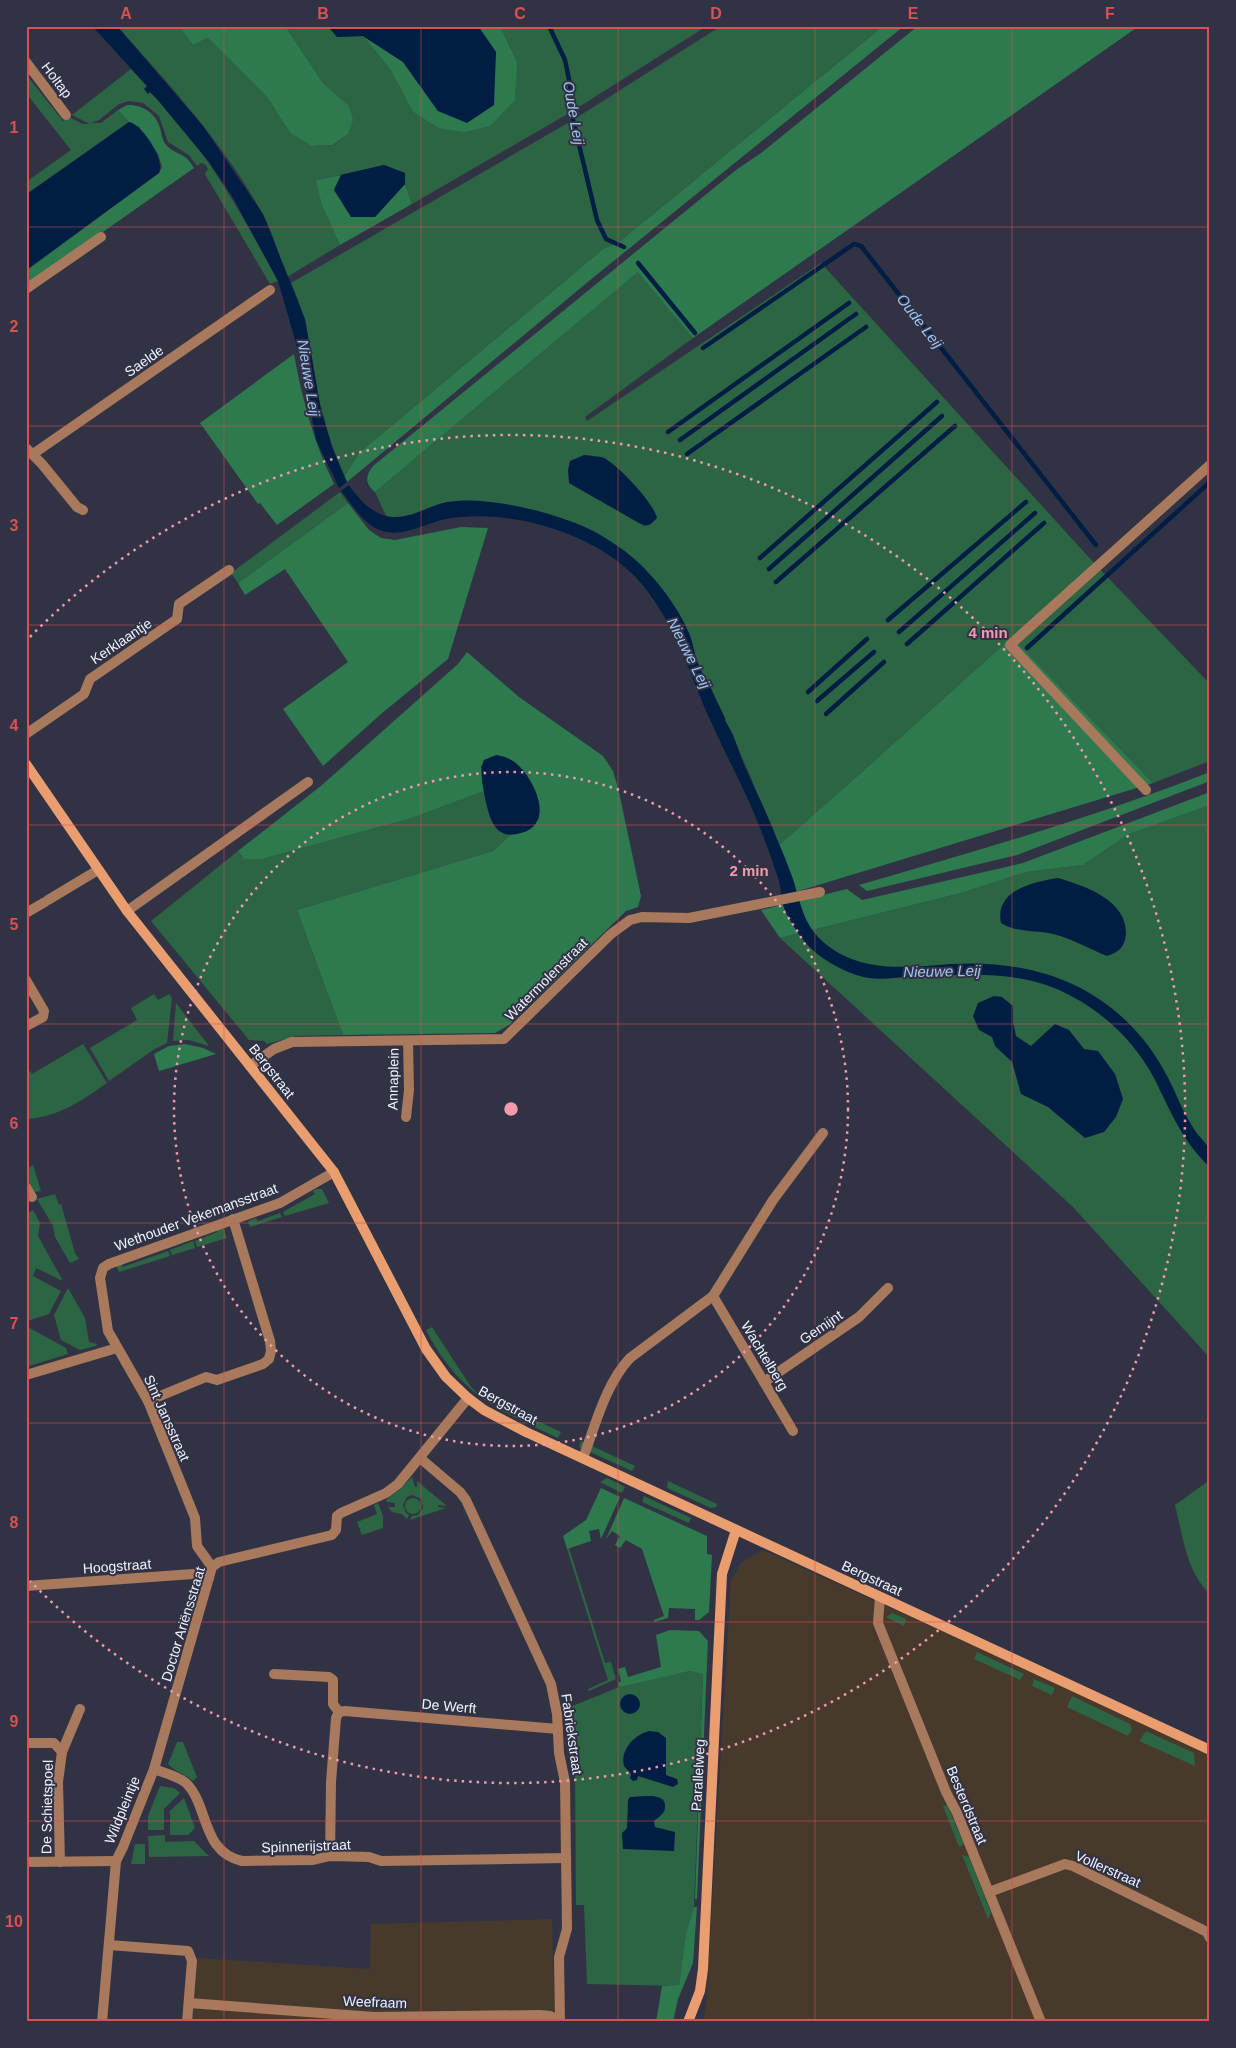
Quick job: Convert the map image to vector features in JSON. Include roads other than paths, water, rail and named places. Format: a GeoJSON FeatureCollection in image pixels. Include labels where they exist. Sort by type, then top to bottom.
{"type":"FeatureCollection","features":[{"type":"Feature","properties":{"kind":"street","name":"Holtap"},"geometry":{"type":"LineString","coordinates":[[28,67],[66,115]]}},
{"type":"Feature","properties":{"kind":"street"},"geometry":{"type":"LineString","coordinates":[[26,289],[101,237]]}},
{"type":"Feature","properties":{"kind":"street","name":"Saelde"},"geometry":{"type":"LineString","coordinates":[[83,510],[77,507],[29,451],[270,290]]}},
{"type":"Feature","properties":{"kind":"street"},"geometry":{"type":"LineString","coordinates":[[1146,790],[1010,645],[1210,466]]}},
{"type":"Feature","properties":{"kind":"street","name":"Kerklaantje"},"geometry":{"type":"LineString","coordinates":[[26,734],[84,694],[90,679],[178,619],[179,604],[229,570]]}},
{"type":"Feature","properties":{"kind":"street","name":"Bergstraat"},"geometry":{"type":"LineString","coordinates":[[26,764],[127,911],[334,1172],[426,1349],[446,1377],[468,1398],[484,1410],[583,1458],[1210,1750]]}},
{"type":"Feature","properties":{"kind":"street"},"geometry":{"type":"LineString","coordinates":[[127,911],[308,782]]}},
{"type":"Feature","properties":{"kind":"street"},"geometry":{"type":"LineString","coordinates":[[26,912],[98,870]]}},
{"type":"Feature","properties":{"kind":"street","name":"Watermolenstraat"},"geometry":{"type":"LineString","coordinates":[[250,1066],[274,1049],[292,1042],[504,1039],[611,934],[630,920],[642,917],[690,918],[820,892]]}},
{"type":"Feature","properties":{"kind":"street"},"geometry":{"type":"LineString","coordinates":[[26,980],[44,1011],[43,1017],[26,1026]]}},
{"type":"Feature","properties":{"kind":"street","name":"Annaplein"},"geometry":{"type":"LineString","coordinates":[[406,1117],[409,1090],[408,1041]]}},
{"type":"Feature","properties":{"kind":"street"},"geometry":{"type":"LineString","coordinates":[[583,1458],[618,1371],[630,1358],[713,1296],[773,1200],[823,1133]]}},
{"type":"Feature","properties":{"kind":"street","name":"Wethouder Vekemansstraat"},"geometry":{"type":"LineString","coordinates":[[100,1278],[103,1268],[109,1264],[280,1203],[334,1172]]}},
{"type":"Feature","properties":{"kind":"street"},"geometry":{"type":"LineString","coordinates":[[26,1188],[32,1197]]}},
{"type":"Feature","properties":{"kind":"street"},"geometry":{"type":"LineString","coordinates":[[148,1401],[206,1377],[217,1380],[256,1368],[269,1359],[271,1351],[270,1341],[230,1220]]}},
{"type":"Feature","properties":{"kind":"street","name":"Sint Jansstraat"},"geometry":{"type":"LineString","coordinates":[[100,1278],[108,1331],[148,1401],[195,1518],[197,1546],[211,1573]]}},
{"type":"Feature","properties":{"kind":"street","name":"Gemijnt"},"geometry":{"type":"LineString","coordinates":[[764,1382],[859,1317],[888,1288]]}},
{"type":"Feature","properties":{"kind":"street","name":"Wachtelberg"},"geometry":{"type":"LineString","coordinates":[[713,1296],[793,1431]]}},
{"type":"Feature","properties":{"kind":"street"},"geometry":{"type":"LineString","coordinates":[[26,1375],[117,1348]]}},
{"type":"Feature","properties":{"kind":"street","name":"Doctor Ariënsstraat"},"geometry":{"type":"LineString","coordinates":[[154,1769],[211,1573],[219,1562],[332,1535],[336,1530],[337,1516],[386,1493],[398,1484],[468,1398]]}},
{"type":"Feature","properties":{"kind":"street","name":"Fabriekstraat"},"geometry":{"type":"LineString","coordinates":[[420,1458],[452,1485],[466,1500],[547,1675],[557,1714],[559,1753],[565,1782],[566,1858],[566,1929],[559,1957],[560,2022]]}},
{"type":"Feature","properties":{"kind":"street","name":"Parallelweg"},"geometry":{"type":"LineString","coordinates":[[688,2022],[700,1991],[703,1969],[721,1582],[736,1530]]}},
{"type":"Feature","properties":{"kind":"street","name":"Hoogstraat"},"geometry":{"type":"LineString","coordinates":[[26,1586],[211,1573]]}},
{"type":"Feature","properties":{"kind":"street","name":"Besterdstraat"},"geometry":{"type":"LineString","coordinates":[[880,1597],[878,1623],[1041,2022]]}},
{"type":"Feature","properties":{"kind":"street"},"geometry":{"type":"LineString","coordinates":[[274,1674],[329,1676],[333,1680],[333,1704],[339,1712],[336,1718],[331,1782],[330,1856]]}},
{"type":"Feature","properties":{"kind":"street","name":"De Schietspoel"},"geometry":{"type":"LineString","coordinates":[[60,1862],[58,1782],[62,1752],[80,1709]]}},
{"type":"Feature","properties":{"kind":"street","name":"De Werft"},"geometry":{"type":"LineString","coordinates":[[339,1712],[558,1729]]}},
{"type":"Feature","properties":{"kind":"street","name":"De Schietspoel"},"geometry":{"type":"LineString","coordinates":[[26,1744],[54,1743],[62,1752]]}},
{"type":"Feature","properties":{"kind":"street","name":"Spinnerijstraat"},"geometry":{"type":"LineString","coordinates":[[154,1769],[184,1781],[192,1790],[211,1837],[230,1859],[242,1861],[313,1860],[330,1856],[369,1857],[381,1861],[566,1858]]}},
{"type":"Feature","properties":{"kind":"street","name":"Wildpleintje"},"geometry":{"type":"LineString","coordinates":[[102,2022],[116,1861],[154,1769]]}},
{"type":"Feature","properties":{"kind":"street"},"geometry":{"type":"LineString","coordinates":[[26,1862],[116,1861]]}},
{"type":"Feature","properties":{"kind":"street","name":"Vollerstraat"},"geometry":{"type":"LineString","coordinates":[[989,1892],[1065,1864],[1201,1929],[1210,1938]]}},
{"type":"Feature","properties":{"kind":"street"},"geometry":{"type":"LineString","coordinates":[[109,1945],[188,1951],[192,1961],[187,2022]]}},
{"type":"Feature","properties":{"kind":"street","name":"Weefraam"},"geometry":{"type":"LineString","coordinates":[[189,2003],[374,2017],[540,2015],[550,2016],[560,2022]]}},
{"type":"Feature","properties":{"kind":"water"},"geometry":{"type":"Polygon","coordinates":[[[92,26],[117,26],[203,126],[263,214],[305,319],[320,405],[332,447],[347,482],[339,488],[316,440],[301,361],[278,281],[232,196],[209,162],[156,98],[150,92],[148,94],[144,89],[147,86],[92,26]]]}},
{"type":"Feature","properties":{"kind":"water"},"geometry":{"type":"Polygon","coordinates":[[[328,26],[478,26],[496,52],[494,105],[467,123],[438,111],[403,62],[363,36],[337,37],[328,26]]]}},
{"type":"Feature","properties":{"kind":"water"},"geometry":{"type":"Polygon","coordinates":[[[129,122],[140,129],[152,144],[159,160],[159,173],[26,270],[26,195],[129,122]]]}},
{"type":"Feature","properties":{"kind":"water"},"geometry":{"type":"Polygon","coordinates":[[[384,165],[405,173],[405,184],[375,217],[351,217],[334,190],[341,175],[384,165]]]}},
{"type":"Feature","properties":{"kind":"water"},"geometry":{"type":"Polygon","coordinates":[[[584,455],[597,456],[610,462],[635,485],[649,503],[657,518],[649,525],[642,525],[569,483],[568,470],[570,461],[584,455]]]}},
{"type":"Feature","properties":{"kind":"water"},"geometry":{"type":"Polygon","coordinates":[[[349,485],[368,506],[386,516],[407,516],[440,504],[462,500],[518,506],[556,516],[587,528],[630,555],[650,574],[669,597],[683,621],[690,636],[701,673],[714,703],[733,735],[744,765],[765,810],[793,879],[805,917],[822,941],[845,956],[874,965],[904,967],[987,964],[1022,968],[1054,977],[1084,990],[1111,1008],[1135,1030],[1156,1058],[1188,1120],[1209,1149],[1210,1167],[1200,1158],[1185,1137],[1154,1078],[1135,1049],[1099,1013],[1069,995],[1037,982],[1002,976],[966,975],[869,978],[843,970],[818,954],[802,939],[789,919],[782,902],[779,881],[755,815],[713,726],[678,643],[656,603],[643,585],[627,569],[609,555],[566,533],[542,525],[517,520],[469,516],[446,519],[404,532],[396,533],[380,530],[363,518],[341,491],[349,485]]]}},
{"type":"Feature","properties":{"kind":"water"},"geometry":{"type":"Polygon","coordinates":[[[496,755],[508,758],[517,764],[528,777],[535,790],[538,798],[539,814],[533,827],[526,831],[505,834],[495,827],[491,819],[485,798],[482,769],[484,760],[496,755]]]}},
{"type":"Feature","properties":{"kind":"water"},"geometry":{"type":"Polygon","coordinates":[[[1058,878],[1080,885],[1103,896],[1120,912],[1126,934],[1123,946],[1118,951],[1107,956],[1060,936],[1020,930],[1001,923],[1000,912],[1010,895],[1028,885],[1058,878]]]}},
{"type":"Feature","properties":{"kind":"water"},"geometry":{"type":"Polygon","coordinates":[[[994,996],[1002,997],[1013,1006],[1013,1022],[1016,1036],[1031,1046],[1055,1024],[1069,1030],[1084,1049],[1098,1051],[1115,1074],[1123,1099],[1116,1117],[1104,1132],[1085,1138],[1048,1107],[1021,1094],[1012,1062],[995,1046],[992,1037],[979,1030],[973,1016],[978,1003],[994,996]]]}},
{"type":"Feature","properties":{"kind":"water"},"geometry":{"type":"Polygon","coordinates":[[[626,1694],[634,1694],[640,1700],[640,1708],[634,1714],[626,1714],[620,1708],[620,1700],[626,1694]]]}},
{"type":"Feature","properties":{"kind":"water"},"geometry":{"type":"Polygon","coordinates":[[[649,1731],[658,1732],[666,1738],[666,1775],[677,1779],[678,1784],[673,1787],[638,1776],[637,1780],[633,1781],[630,1778],[631,1774],[624,1766],[624,1754],[629,1744],[638,1736],[649,1731]]]}},
{"type":"Feature","properties":{"kind":"water"},"geometry":{"type":"Polygon","coordinates":[[[651,1796],[661,1798],[664,1801],[665,1810],[654,1821],[655,1827],[675,1832],[674,1851],[623,1849],[622,1833],[627,1828],[628,1800],[630,1797],[651,1796]]]}},
{"type":"Feature","properties":{"kind":"waterway","name":"Oude Leij"},"geometry":{"type":"LineString","coordinates":[[549,26],[565,60],[570,84],[571,111],[597,220],[606,239],[624,247]]}},
{"type":"Feature","properties":{"kind":"waterway","name":"Oude Leij"},"geometry":{"type":"LineString","coordinates":[[703,348],[854,244],[861,246],[1096,545]]}},
{"type":"Feature","properties":{"kind":"waterway","name":"Oude Leij"},"geometry":{"type":"LineString","coordinates":[[638,263],[695,333]]}},
{"type":"Feature","properties":{"kind":"waterway"},"geometry":{"type":"LineString","coordinates":[[668,432],[849,303]]}},
{"type":"Feature","properties":{"kind":"waterway"},"geometry":{"type":"LineString","coordinates":[[680,440],[856,314]]}},
{"type":"Feature","properties":{"kind":"waterway"},"geometry":{"type":"LineString","coordinates":[[687,454],[866,327]]}},
{"type":"Feature","properties":{"kind":"waterway"},"geometry":{"type":"LineString","coordinates":[[760,558],[937,402]]}},
{"type":"Feature","properties":{"kind":"waterway"},"geometry":{"type":"LineString","coordinates":[[769,569],[942,416]]}},
{"type":"Feature","properties":{"kind":"waterway"},"geometry":{"type":"LineString","coordinates":[[776,582],[955,426]]}},
{"type":"Feature","properties":{"kind":"waterway"},"geometry":{"type":"LineString","coordinates":[[1027,648],[1210,482]]}},
{"type":"Feature","properties":{"kind":"waterway"},"geometry":{"type":"LineString","coordinates":[[888,620],[1026,502]]}},
{"type":"Feature","properties":{"kind":"waterway"},"geometry":{"type":"LineString","coordinates":[[899,632],[1035,513]]}},
{"type":"Feature","properties":{"kind":"waterway"},"geometry":{"type":"LineString","coordinates":[[907,644],[1044,523]]}},
{"type":"Feature","properties":{"kind":"waterway"},"geometry":{"type":"LineString","coordinates":[[808,692],[867,639]]}},
{"type":"Feature","properties":{"kind":"waterway"},"geometry":{"type":"LineString","coordinates":[[817,701],[874,652]]}},
{"type":"Feature","properties":{"kind":"waterway"},"geometry":{"type":"LineString","coordinates":[[826,714],[884,662]]}},
{"type":"Feature","properties":{"kind":"waterway","name":"Nieuwe Leij"},"geometry":{"type":"LineString","coordinates":[[708,688],[723,719]]}}]}
